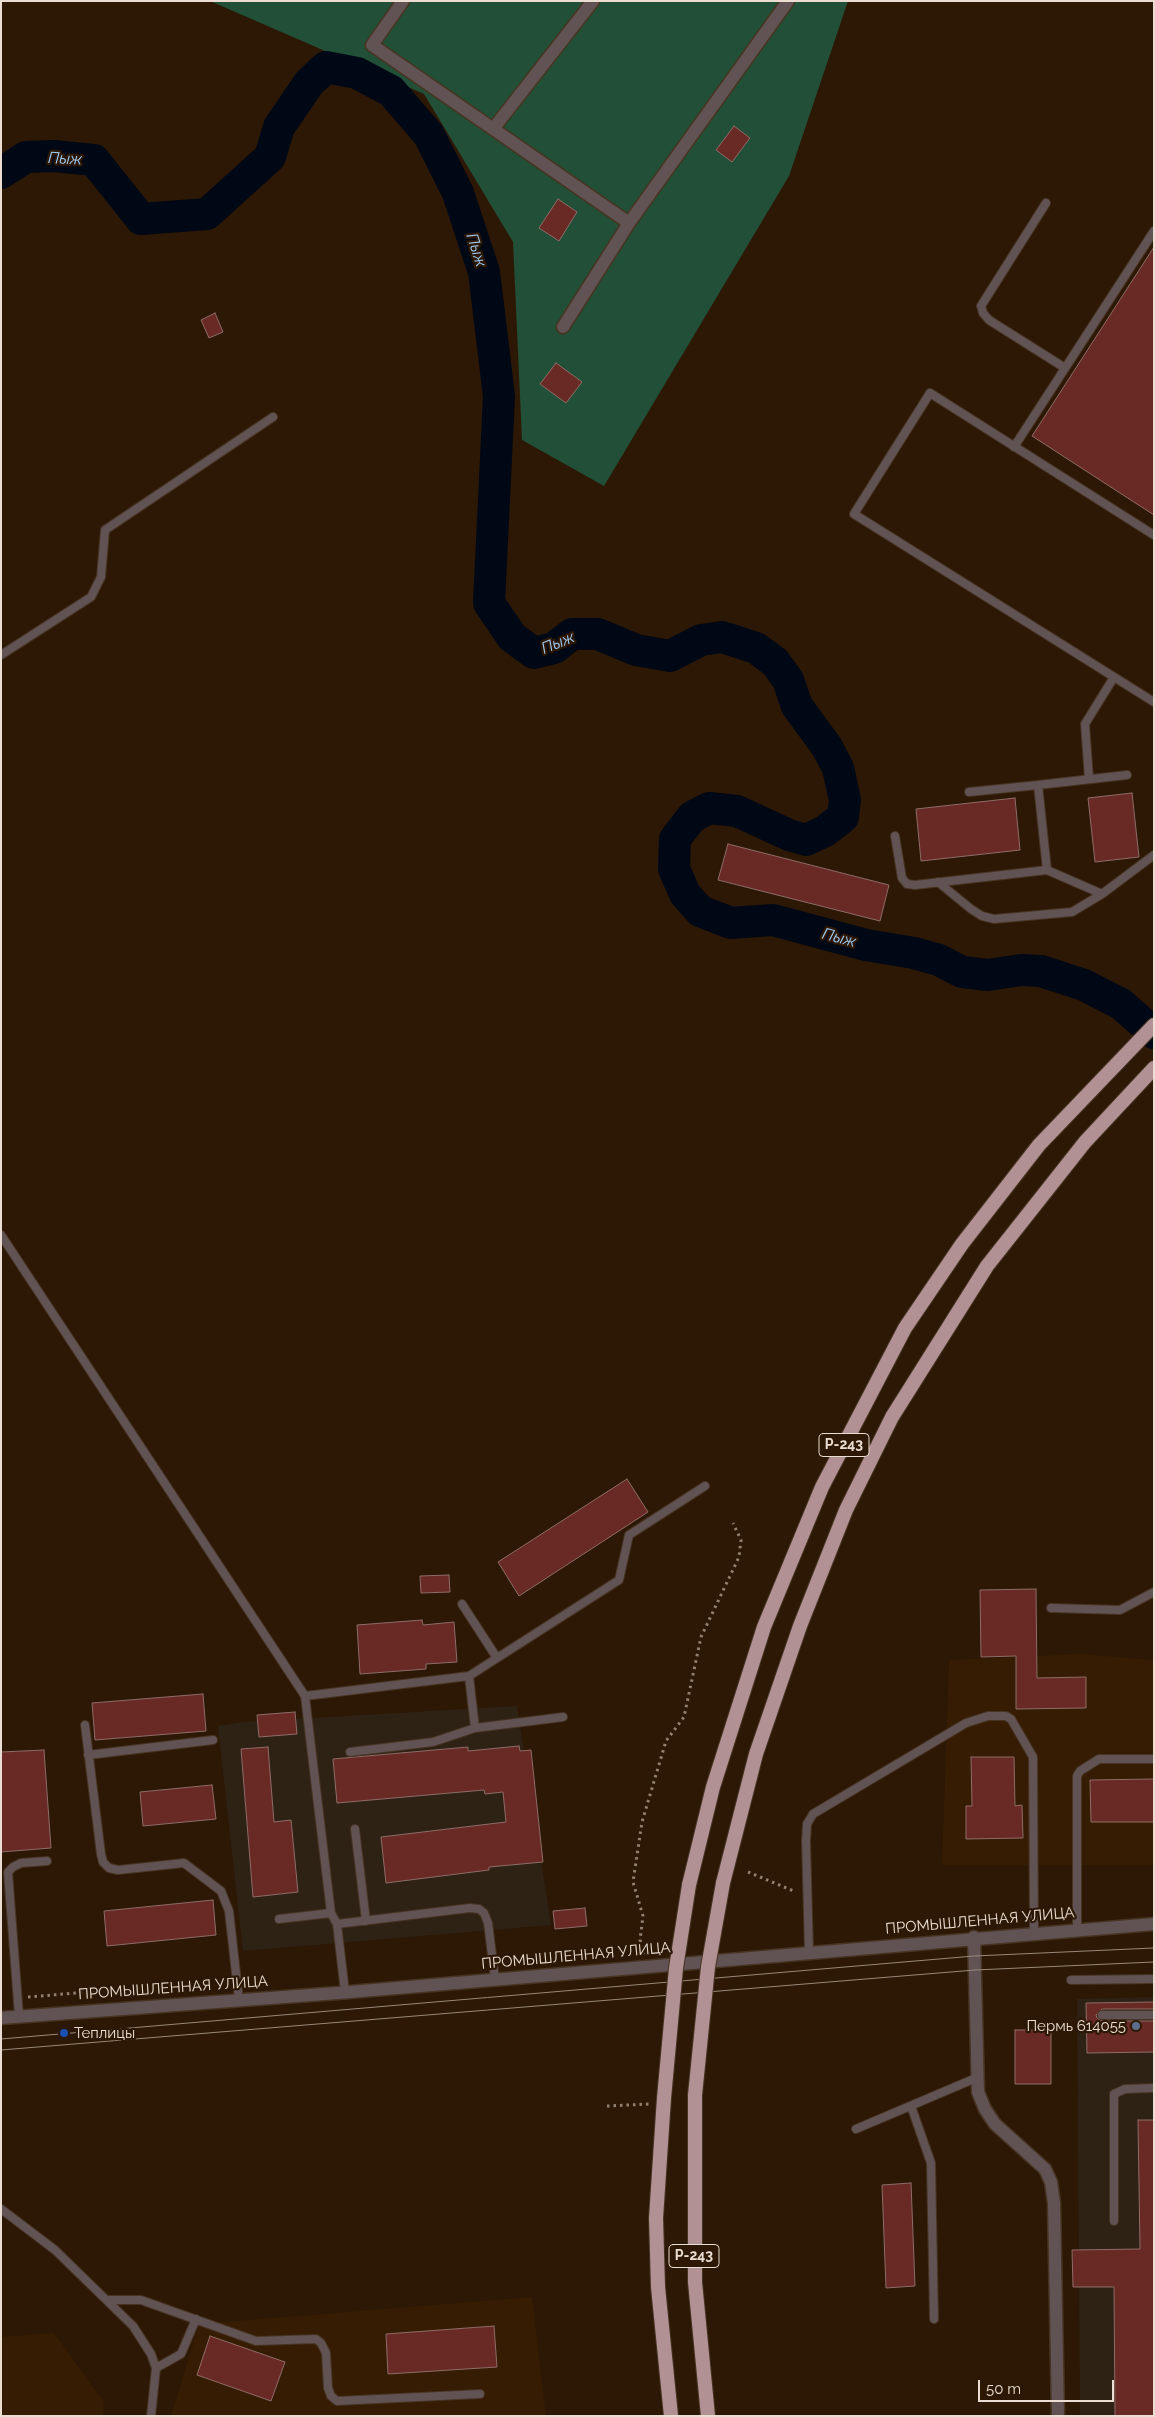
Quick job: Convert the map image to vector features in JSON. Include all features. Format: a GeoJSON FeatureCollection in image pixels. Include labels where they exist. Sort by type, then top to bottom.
{"type":"FeatureCollection","features":[{"type":"Feature","properties":{"kind":"highway","name":"Р-243"},"geometry":{"type":"LineString","coordinates":[[671,2416],[658,2287],[656,2218],[664,2098],[676,1968],[688,1885],[714,1787],[764,1627],[822,1487],[906,1328],[962,1244],[1039,1145],[1154,1025]]}},
{"type":"Feature","properties":{"kind":"highway","name":"Р-243"},"geometry":{"type":"LineString","coordinates":[[708,2416],[695,2282],[695,2095],[708,1967],[723,1883],[756,1754],[800,1626],[846,1510],[892,1417],[987,1266],[1085,1142],[1134,1087],[1154,1068]]}},
{"type":"Feature","properties":{"kind":"street"},"geometry":{"type":"LineString","coordinates":[[403,1],[372,45],[629,223]]}},
{"type":"Feature","properties":{"kind":"street"},"geometry":{"type":"LineString","coordinates":[[493,129],[593,1]]}},
{"type":"Feature","properties":{"kind":"street"},"geometry":{"type":"LineString","coordinates":[[563,327],[629,223],[788,1]]}},
{"type":"Feature","properties":{"kind":"street","name":"ПРОМЫШЛЕННАЯ УЛИЦА"},"geometry":{"type":"LineString","coordinates":[[1,2018],[345,1992],[1154,1924]]}},
{"type":"Feature","properties":{"kind":"street"},"geometry":{"type":"LineString","coordinates":[[974,1938],[976,2078],[978,2092],[985,2109],[995,2124],[1034,2157],[1045,2169],[1051,2182],[1054,2203],[1058,2416]]}},
{"type":"Feature","properties":{"kind":"lane"},"geometry":{"type":"LineString","coordinates":[[1046,203],[981,306],[983,313],[989,320],[1064,368]]}},
{"type":"Feature","properties":{"kind":"lane"},"geometry":{"type":"LineString","coordinates":[[1014,447],[1154,231]]}},
{"type":"Feature","properties":{"kind":"lane"},"geometry":{"type":"LineString","coordinates":[[1154,535],[930,393],[854,514],[1154,702]]}},
{"type":"Feature","properties":{"kind":"lane"},"geometry":{"type":"LineString","coordinates":[[1,655],[91,597],[101,578],[105,530],[273,417]]}},
{"type":"Feature","properties":{"kind":"lane"},"geometry":{"type":"LineString","coordinates":[[1089,779],[1085,724],[1114,677]]}},
{"type":"Feature","properties":{"kind":"lane"},"geometry":{"type":"LineString","coordinates":[[969,792],[1127,775]]}},
{"type":"Feature","properties":{"kind":"lane"},"geometry":{"type":"LineString","coordinates":[[1038,785],[1047,870]]}},
{"type":"Feature","properties":{"kind":"lane"},"geometry":{"type":"LineString","coordinates":[[895,836],[902,878],[907,884],[914,885],[1047,870],[1102,894]]}},
{"type":"Feature","properties":{"kind":"lane"},"geometry":{"type":"LineString","coordinates":[[938,882],[971,909],[994,919],[1072,912],[1102,894],[1154,854]]}},
{"type":"Feature","properties":{"kind":"lane"},"geometry":{"type":"LineString","coordinates":[[1,1235],[305,1696],[331,1913],[337,1924],[345,1992]]}},
{"type":"Feature","properties":{"kind":"lane"},"geometry":{"type":"LineString","coordinates":[[305,1696],[469,1676],[619,1580],[629,1535],[705,1486]]}},
{"type":"Feature","properties":{"kind":"lane"},"geometry":{"type":"LineString","coordinates":[[1050,1608],[1120,1610],[1154,1592]]}},
{"type":"Feature","properties":{"kind":"lane"},"geometry":{"type":"LineString","coordinates":[[462,1604],[497,1658]]}},
{"type":"Feature","properties":{"kind":"lane"},"geometry":{"type":"LineString","coordinates":[[469,1676],[475,1728]]}},
{"type":"Feature","properties":{"kind":"lane"},"geometry":{"type":"LineString","coordinates":[[809,1952],[806,1841],[807,1824],[813,1814],[966,1723],[988,1716],[1006,1716],[1011,1719],[1033,1757],[1034,1933]]}},
{"type":"Feature","properties":{"kind":"lane"},"geometry":{"type":"LineString","coordinates":[[350,1752],[433,1742],[475,1728],[563,1718]]}},
{"type":"Feature","properties":{"kind":"lane"},"geometry":{"type":"LineString","coordinates":[[85,1725],[100,1854],[103,1862],[109,1868],[118,1870],[184,1863],[221,1891],[229,1911],[240,2000]]}},
{"type":"Feature","properties":{"kind":"lane"},"geometry":{"type":"LineString","coordinates":[[88,1756],[213,1740]]}},
{"type":"Feature","properties":{"kind":"lane"},"geometry":{"type":"LineString","coordinates":[[1077,1929],[1077,1776],[1080,1771],[1099,1759],[1154,1759]]}},
{"type":"Feature","properties":{"kind":"lane"},"geometry":{"type":"LineString","coordinates":[[355,1829],[366,1921]]}},
{"type":"Feature","properties":{"kind":"lane"},"geometry":{"type":"LineString","coordinates":[[19,2016],[8,1872],[12,1866],[21,1863],[47,1861]]}},
{"type":"Feature","properties":{"kind":"lane"},"geometry":{"type":"LineString","coordinates":[[337,1924],[470,1908],[478,1909],[484,1913],[488,1923],[495,1979]]}},
{"type":"Feature","properties":{"kind":"lane"},"geometry":{"type":"LineString","coordinates":[[278,1919],[331,1913]]}},
{"type":"Feature","properties":{"kind":"lane"},"geometry":{"type":"LineString","coordinates":[[1071,1980],[1154,1979]]}},
{"type":"Feature","properties":{"kind":"lane"},"geometry":{"type":"LineString","coordinates":[[1102,2016],[1154,2015]]}},
{"type":"Feature","properties":{"kind":"lane"},"geometry":{"type":"LineString","coordinates":[[856,2130],[976,2078]]}},
{"type":"Feature","properties":{"kind":"lane"},"geometry":{"type":"LineString","coordinates":[[1114,2221],[1114,2094],[1125,2089],[1154,2088]]}},
{"type":"Feature","properties":{"kind":"lane"},"geometry":{"type":"LineString","coordinates":[[911,2106],[931,2163],[934,2319]]}},
{"type":"Feature","properties":{"kind":"lane"},"geometry":{"type":"LineString","coordinates":[[1,2209],[55,2250],[133,2326],[151,2354],[156,2368],[151,2416]]}},
{"type":"Feature","properties":{"kind":"lane"},"geometry":{"type":"LineString","coordinates":[[107,2300],[141,2300],[256,2341],[316,2339],[321,2343],[326,2353],[328,2388],[331,2396],[336,2401],[480,2394]]}},
{"type":"Feature","properties":{"kind":"lane"},"geometry":{"type":"LineString","coordinates":[[156,2368],[181,2354],[196,2320]]}},
{"type":"Feature","properties":{"kind":"path"},"geometry":{"type":"LineString","coordinates":[[651,1966],[640,1940],[643,1916],[633,1882],[642,1822],[666,1742],[684,1717],[701,1637],[739,1557],[741,1540],[733,1524]]}},
{"type":"Feature","properties":{"kind":"path"},"geometry":{"type":"LineString","coordinates":[[748,1872],[788,1888]]}},
{"type":"Feature","properties":{"kind":"path"},"geometry":{"type":"LineString","coordinates":[[17,1998],[112,1990]]}},
{"type":"Feature","properties":{"kind":"path"},"geometry":{"type":"LineString","coordinates":[[607,2106],[650,2104]]}},
{"type":"Feature","properties":{"kind":"shaded area"},"geometry":{"type":"Polygon","coordinates":[[[1081,1654],[1154,1660],[1154,1865],[942,1865],[949,1660],[1081,1654]]]}},
{"type":"Feature","properties":{"kind":"shaded area"},"geometry":{"type":"Polygon","coordinates":[[[517,1706],[551,1925],[243,1951],[218,1726],[243,1722],[517,1706]]]}},
{"type":"Feature","properties":{"kind":"shaded area"},"geometry":{"type":"Polygon","coordinates":[[[1154,1997],[1154,2416],[1080,2416],[1077,1999],[1154,1997]]]}},
{"type":"Feature","properties":{"kind":"shaded area"},"geometry":{"type":"Polygon","coordinates":[[[532,2297],[546,2416],[171,2416],[199,2324],[532,2297]]]}},
{"type":"Feature","properties":{"kind":"shaded area"},"geometry":{"type":"Polygon","coordinates":[[[54,2333],[104,2402],[103,2416],[1,2416],[1,2337],[54,2333]]]}},
{"type":"Feature","properties":{"kind":"green space"},"geometry":{"type":"Polygon","coordinates":[[[210,1],[848,1],[789,176],[604,486],[522,440],[513,242],[424,94],[210,1]]]}},
{"type":"Feature","properties":{"kind":"building"},"geometry":{"type":"Polygon","coordinates":[[[734,126],[750,138],[732,162],[716,150],[734,126]]]}},
{"type":"Feature","properties":{"kind":"building"},"geometry":{"type":"Polygon","coordinates":[[[558,199],[577,212],[559,241],[539,228],[558,199]]]}},
{"type":"Feature","properties":{"kind":"building"},"geometry":{"type":"Polygon","coordinates":[[[1154,247],[1154,515],[1032,436],[1154,247]]]}},
{"type":"Feature","properties":{"kind":"building"},"geometry":{"type":"Polygon","coordinates":[[[215,313],[223,332],[209,338],[201,320],[215,313]]]}},
{"type":"Feature","properties":{"kind":"building"},"geometry":{"type":"Polygon","coordinates":[[[556,363],[582,382],[566,403],[540,384],[556,363]]]}},
{"type":"Feature","properties":{"kind":"building"},"geometry":{"type":"Polygon","coordinates":[[[1132,793],[1139,857],[1095,862],[1088,798],[1132,793]]]}},
{"type":"Feature","properties":{"kind":"building"},"geometry":{"type":"Polygon","coordinates":[[[1015,798],[1020,850],[921,861],[916,809],[1015,798]]]}},
{"type":"Feature","properties":{"kind":"building"},"geometry":{"type":"Polygon","coordinates":[[[728,844],[889,885],[880,921],[718,880],[728,844]]]}},
{"type":"Feature","properties":{"kind":"building"},"geometry":{"type":"Polygon","coordinates":[[[627,1479],[648,1512],[519,1596],[498,1562],[627,1479]]]}},
{"type":"Feature","properties":{"kind":"building"},"geometry":{"type":"Polygon","coordinates":[[[449,1575],[450,1592],[421,1593],[420,1576],[449,1575]]]}},
{"type":"Feature","properties":{"kind":"building"},"geometry":{"type":"Polygon","coordinates":[[[1036,1589],[1037,1678],[1086,1677],[1086,1708],[1016,1709],[1016,1656],[981,1657],[980,1590],[1036,1589]]]}},
{"type":"Feature","properties":{"kind":"building"},"geometry":{"type":"Polygon","coordinates":[[[422,1620],[423,1625],[454,1622],[457,1662],[426,1664],[426,1669],[360,1674],[357,1625],[422,1620]]]}},
{"type":"Feature","properties":{"kind":"building"},"geometry":{"type":"Polygon","coordinates":[[[203,1694],[206,1731],[95,1740],[92,1703],[203,1694]]]}},
{"type":"Feature","properties":{"kind":"building"},"geometry":{"type":"Polygon","coordinates":[[[295,1712],[297,1734],[259,1737],[257,1715],[295,1712]]]}},
{"type":"Feature","properties":{"kind":"building"},"geometry":{"type":"Polygon","coordinates":[[[519,1746],[520,1751],[531,1750],[543,1862],[489,1867],[489,1870],[386,1883],[381,1837],[506,1822],[503,1792],[485,1794],[484,1790],[337,1803],[333,1759],[468,1747],[468,1751],[519,1746]]]}},
{"type":"Feature","properties":{"kind":"building"},"geometry":{"type":"Polygon","coordinates":[[[268,1747],[274,1822],[291,1820],[298,1892],[253,1897],[241,1749],[268,1747]]]}},
{"type":"Feature","properties":{"kind":"building"},"geometry":{"type":"Polygon","coordinates":[[[44,1750],[51,1848],[1,1852],[1,1752],[44,1750]]]}},
{"type":"Feature","properties":{"kind":"building"},"geometry":{"type":"Polygon","coordinates":[[[971,1757],[1014,1757],[1015,1806],[1022,1805],[1023,1838],[966,1839],[966,1806],[972,1806],[971,1757]]]}},
{"type":"Feature","properties":{"kind":"building"},"geometry":{"type":"Polygon","coordinates":[[[1154,1779],[1154,1822],[1091,1822],[1090,1780],[1154,1779]]]}},
{"type":"Feature","properties":{"kind":"building"},"geometry":{"type":"Polygon","coordinates":[[[212,1785],[216,1819],[143,1826],[140,1792],[212,1785]]]}},
{"type":"Feature","properties":{"kind":"building"},"geometry":{"type":"Polygon","coordinates":[[[213,1900],[216,1935],[107,1946],[104,1911],[213,1900]]]}},
{"type":"Feature","properties":{"kind":"building"},"geometry":{"type":"Polygon","coordinates":[[[585,1908],[587,1926],[555,1929],[553,1911],[585,1908]]]}},
{"type":"Feature","properties":{"kind":"building"},"geometry":{"type":"Polygon","coordinates":[[[1154,2002],[1154,2009],[1102,2009],[1096,2015],[1102,2021],[1154,2021],[1154,2052],[1087,2053],[1086,2003],[1154,2002]]]}},
{"type":"Feature","properties":{"kind":"building"},"geometry":{"type":"Polygon","coordinates":[[[1015,2030],[1051,2030],[1051,2084],[1015,2084],[1015,2030]]]}},
{"type":"Feature","properties":{"kind":"building"},"geometry":{"type":"Polygon","coordinates":[[[1138,2120],[1154,2120],[1154,2416],[1115,2416],[1114,2287],[1073,2287],[1072,2250],[1140,2249],[1138,2120]]]}},
{"type":"Feature","properties":{"kind":"building"},"geometry":{"type":"Polygon","coordinates":[[[911,2183],[915,2286],[886,2288],[882,2185],[911,2183]]]}},
{"type":"Feature","properties":{"kind":"building"},"geometry":{"type":"Polygon","coordinates":[[[494,2326],[497,2367],[388,2374],[386,2334],[494,2326]]]}},
{"type":"Feature","properties":{"kind":"building"},"geometry":{"type":"Polygon","coordinates":[[[210,2336],[285,2362],[271,2401],[197,2375],[210,2336]]]}},
{"type":"Feature","properties":{"kind":"waterway","name":"Пыж"},"geometry":{"type":"LineString","coordinates":[[1,173],[26,157],[53,156],[94,160],[141,219],[207,214],[270,157],[279,127],[309,83],[326,67],[357,73],[391,91],[429,135],[458,193],[484,272],[499,396],[489,603],[512,637],[534,653],[554,648],[572,634],[598,634],[636,650],[670,656],[701,640],[722,637],[756,648],[775,662],[788,680],[797,706],[827,747],[838,768],[845,800],[843,817],[825,831],[806,840],[789,835],[737,811],[709,808],[692,817],[675,839],[674,869],[685,894],[700,911],[731,923],[773,920],[866,945],[914,953],[939,960],[962,972],[988,975],[1021,970],[1041,971],[1084,985],[1121,1004],[1154,1033]]}},
{"type":"Feature","properties":{"kind":"tram line"},"geometry":{"type":"LineString","coordinates":[[1,2039],[974,1956],[1154,1948]]}},
{"type":"Feature","properties":{"kind":"tram line"},"geometry":{"type":"LineString","coordinates":[[1,2050],[975,1970],[1154,1962]]}},
{"type":"Feature","properties":{"kind":"place","name":"Пермь 614055"},"geometry":{"type":"Point","coordinates":[1136,2026]}},
{"type":"Feature","properties":{"kind":"place","name":"Теплицы"},"geometry":{"type":"Point","coordinates":[64,2033]}}]}
